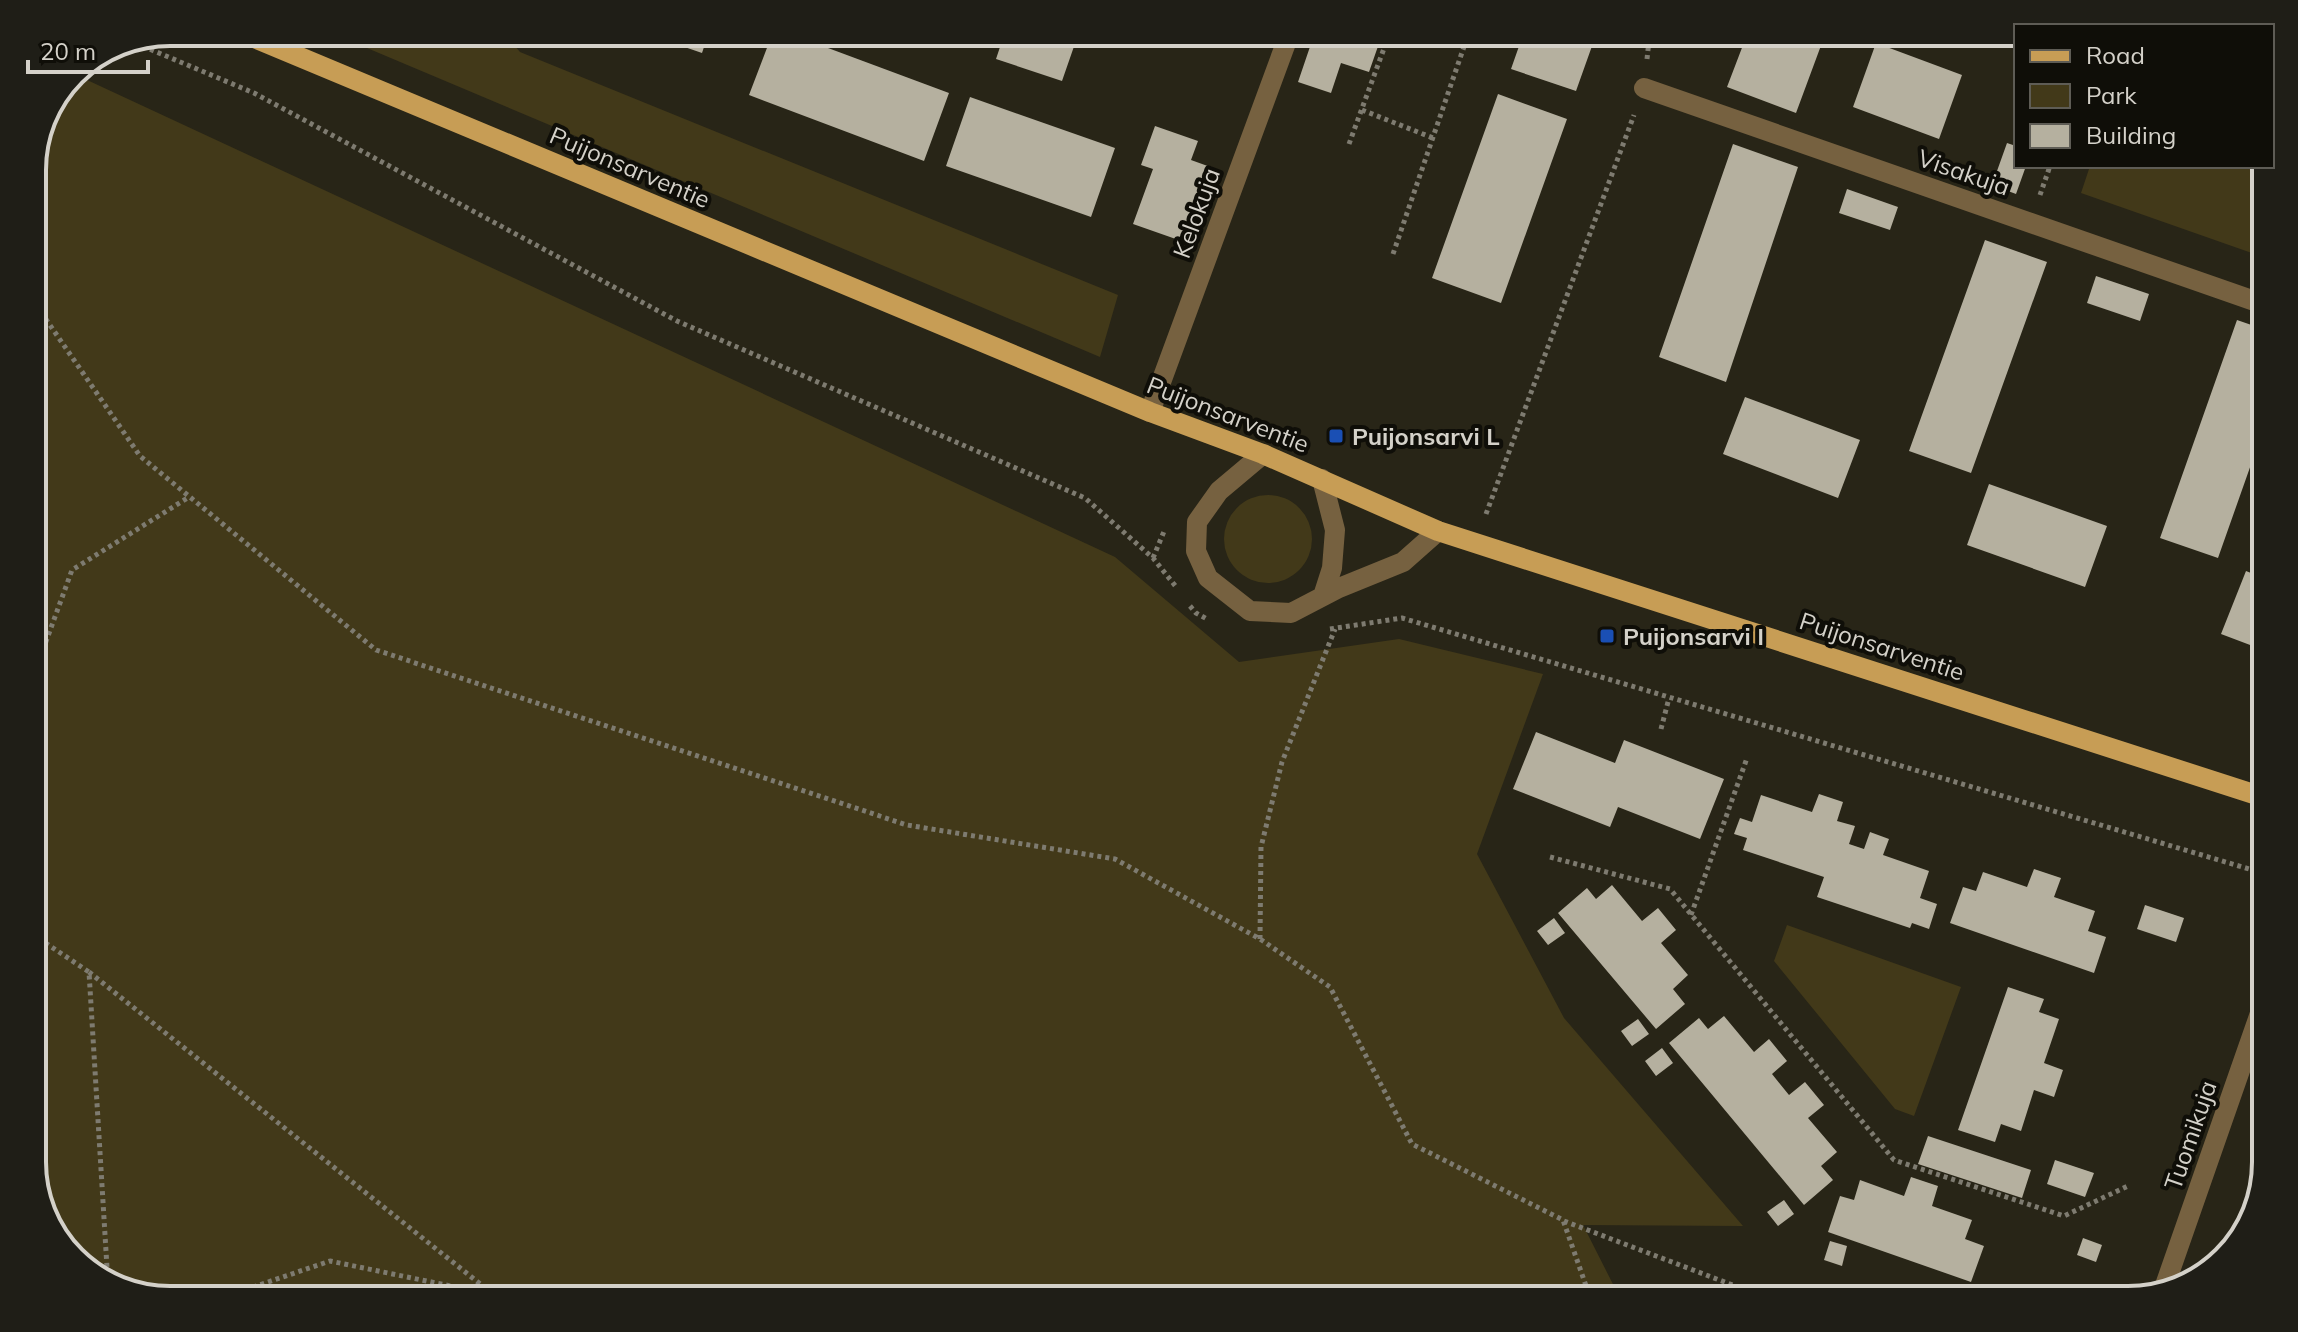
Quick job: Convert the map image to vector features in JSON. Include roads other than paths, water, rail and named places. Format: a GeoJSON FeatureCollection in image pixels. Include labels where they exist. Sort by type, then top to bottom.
{"type":"FeatureCollection","features":[{"type":"Feature","properties":{"kind":"main road","name":"Puijonsarventie"},"geometry":{"type":"LineString","coordinates":[[274,46],[1150,412],[1263,454],[1438,531],[2252,793]]}},
{"type":"Feature","properties":{"kind":"street","name":"Kelokuja"},"geometry":{"type":"LineString","coordinates":[[1150,412],[1285,46]]}},
{"type":"Feature","properties":{"kind":"street","name":"Visakuja"},"geometry":{"type":"LineString","coordinates":[[1644,88],[2252,300]]}},
{"type":"Feature","properties":{"kind":"street"},"geometry":{"type":"LineString","coordinates":[[1263,454],[1219,491],[1197,522],[1196,551],[1208,578],[1250,611],[1291,613],[1403,562],[1438,531]]}},
{"type":"Feature","properties":{"kind":"street"},"geometry":{"type":"LineString","coordinates":[[1322,479],[1335,530],[1332,568],[1323,596]]}},
{"type":"Feature","properties":{"kind":"street","name":"Tuomikuja"},"geometry":{"type":"LineString","coordinates":[[2167,1280],[2252,1036]]}},
{"type":"Feature","properties":{"kind":"place","name":"Puijonsarvi L"},"geometry":{"type":"Point","coordinates":[1336,436]}},
{"type":"Feature","properties":{"kind":"place","name":"Puijonsarvi I"},"geometry":{"type":"Point","coordinates":[1607,636]}}]}
